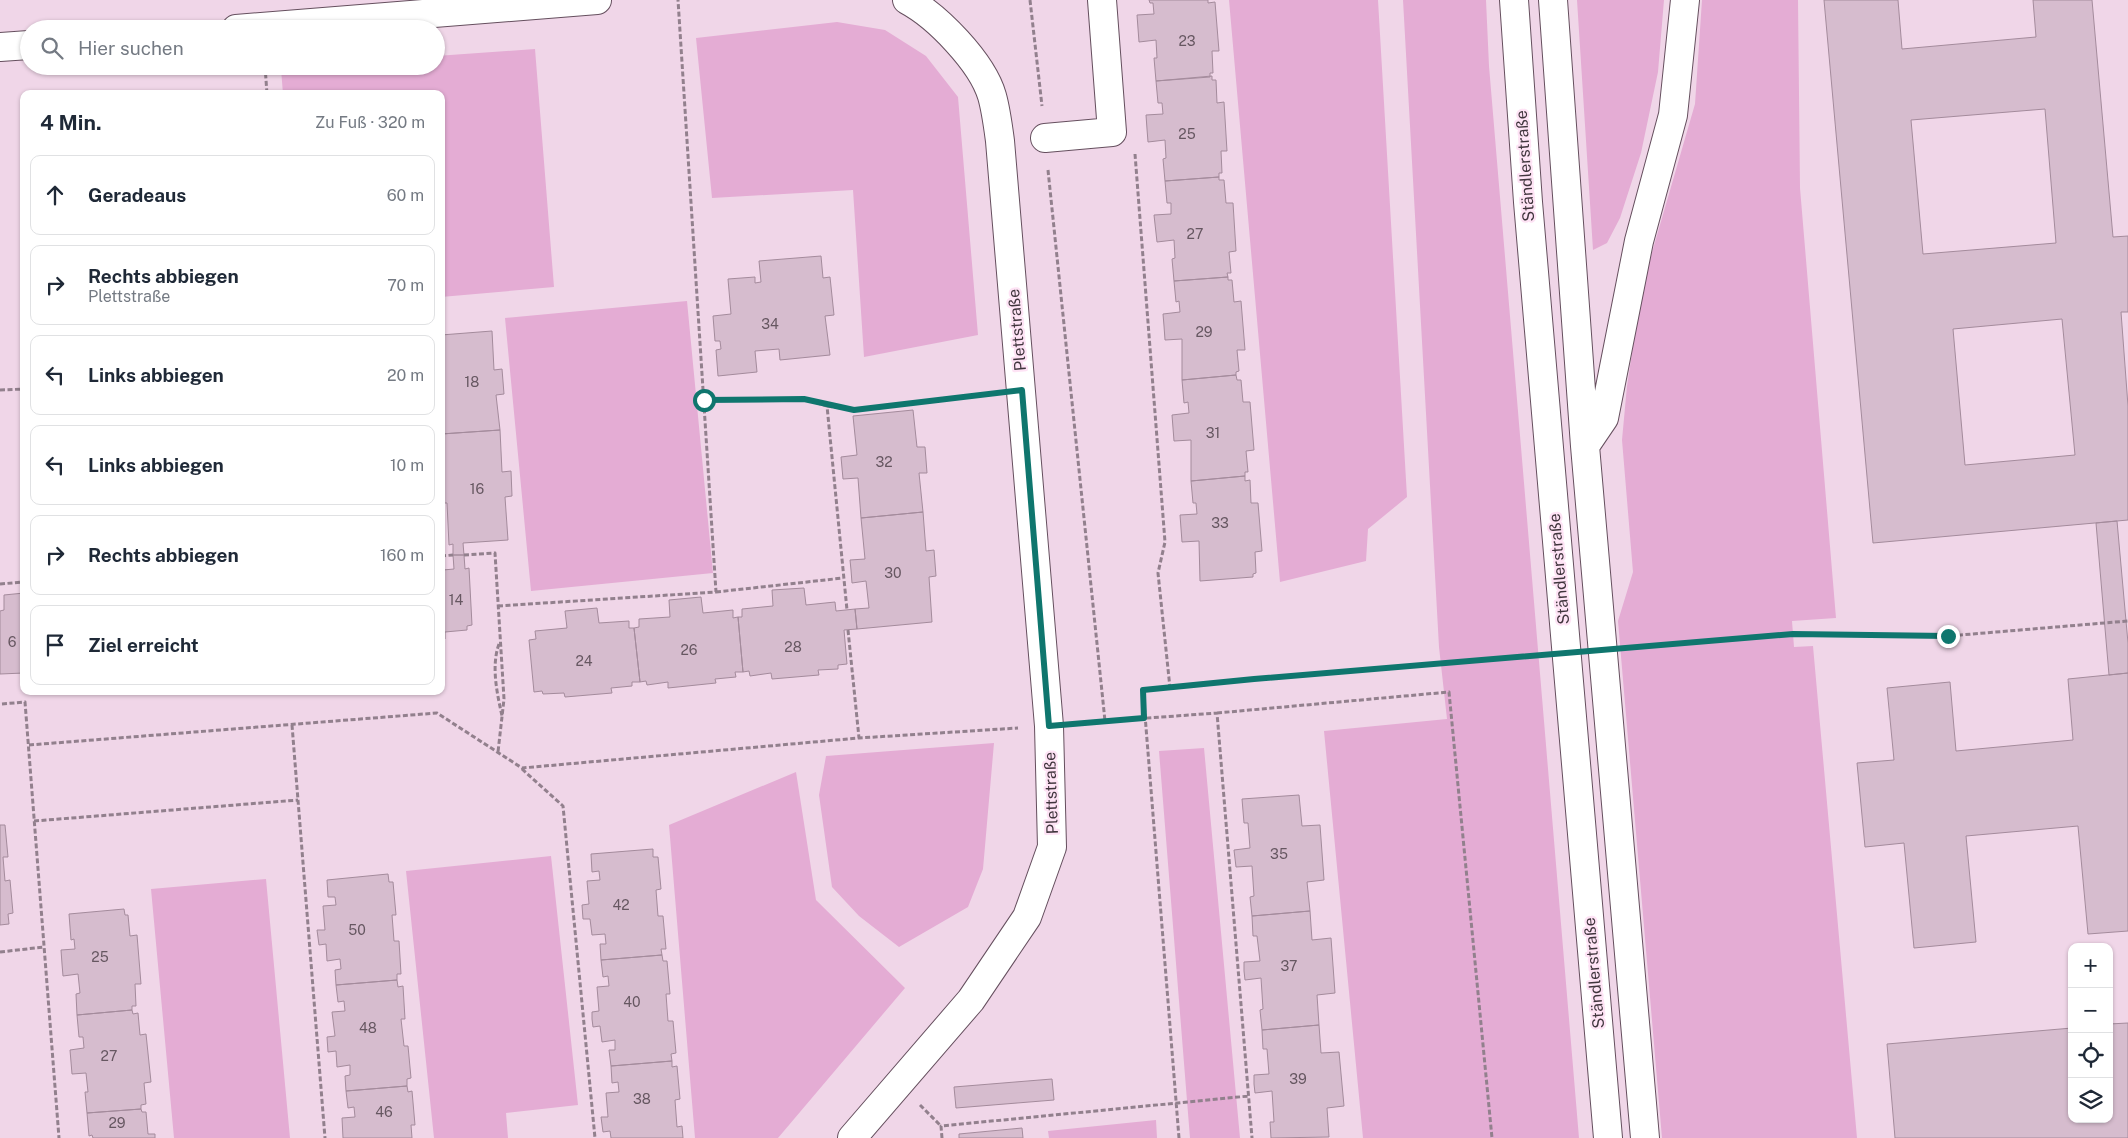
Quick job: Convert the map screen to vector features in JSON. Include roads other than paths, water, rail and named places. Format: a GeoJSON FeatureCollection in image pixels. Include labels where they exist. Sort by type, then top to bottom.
{"type":"FeatureCollection","features":[{"type":"Feature","properties":{"kind":"main road"},"geometry":{"type":"LineString","coordinates":[[348,20],[597,0]]}},
{"type":"Feature","properties":{"kind":"main road","name":"Plettstraße"},"geometry":{"type":"LineString","coordinates":[[852,1138],[971,1000],[1027,917],[1052,847],[1049,726],[1000,141],[992,94],[973,61],[948,30],[920,7],[907,0]]}},
{"type":"Feature","properties":{"kind":"main road"},"geometry":{"type":"LineString","coordinates":[[1045,138],[1112,132],[1102,0]]}},
{"type":"Feature","properties":{"kind":"main road","name":"Ständlerstraße"},"geometry":{"type":"LineString","coordinates":[[1514,0],[1528,202],[1608,1138]]}},
{"type":"Feature","properties":{"kind":"main road"},"geometry":{"type":"LineString","coordinates":[[1553,0],[1586,446],[1644,1138]]}},
{"type":"Feature","properties":{"kind":"main road"},"geometry":{"type":"LineString","coordinates":[[1586,446],[1604,418],[1639,241],[1673,115],[1685,0]]}},
{"type":"Feature","properties":{"kind":"main road"},"geometry":{"type":"LineString","coordinates":[[0,47],[20,46]]}}]}
